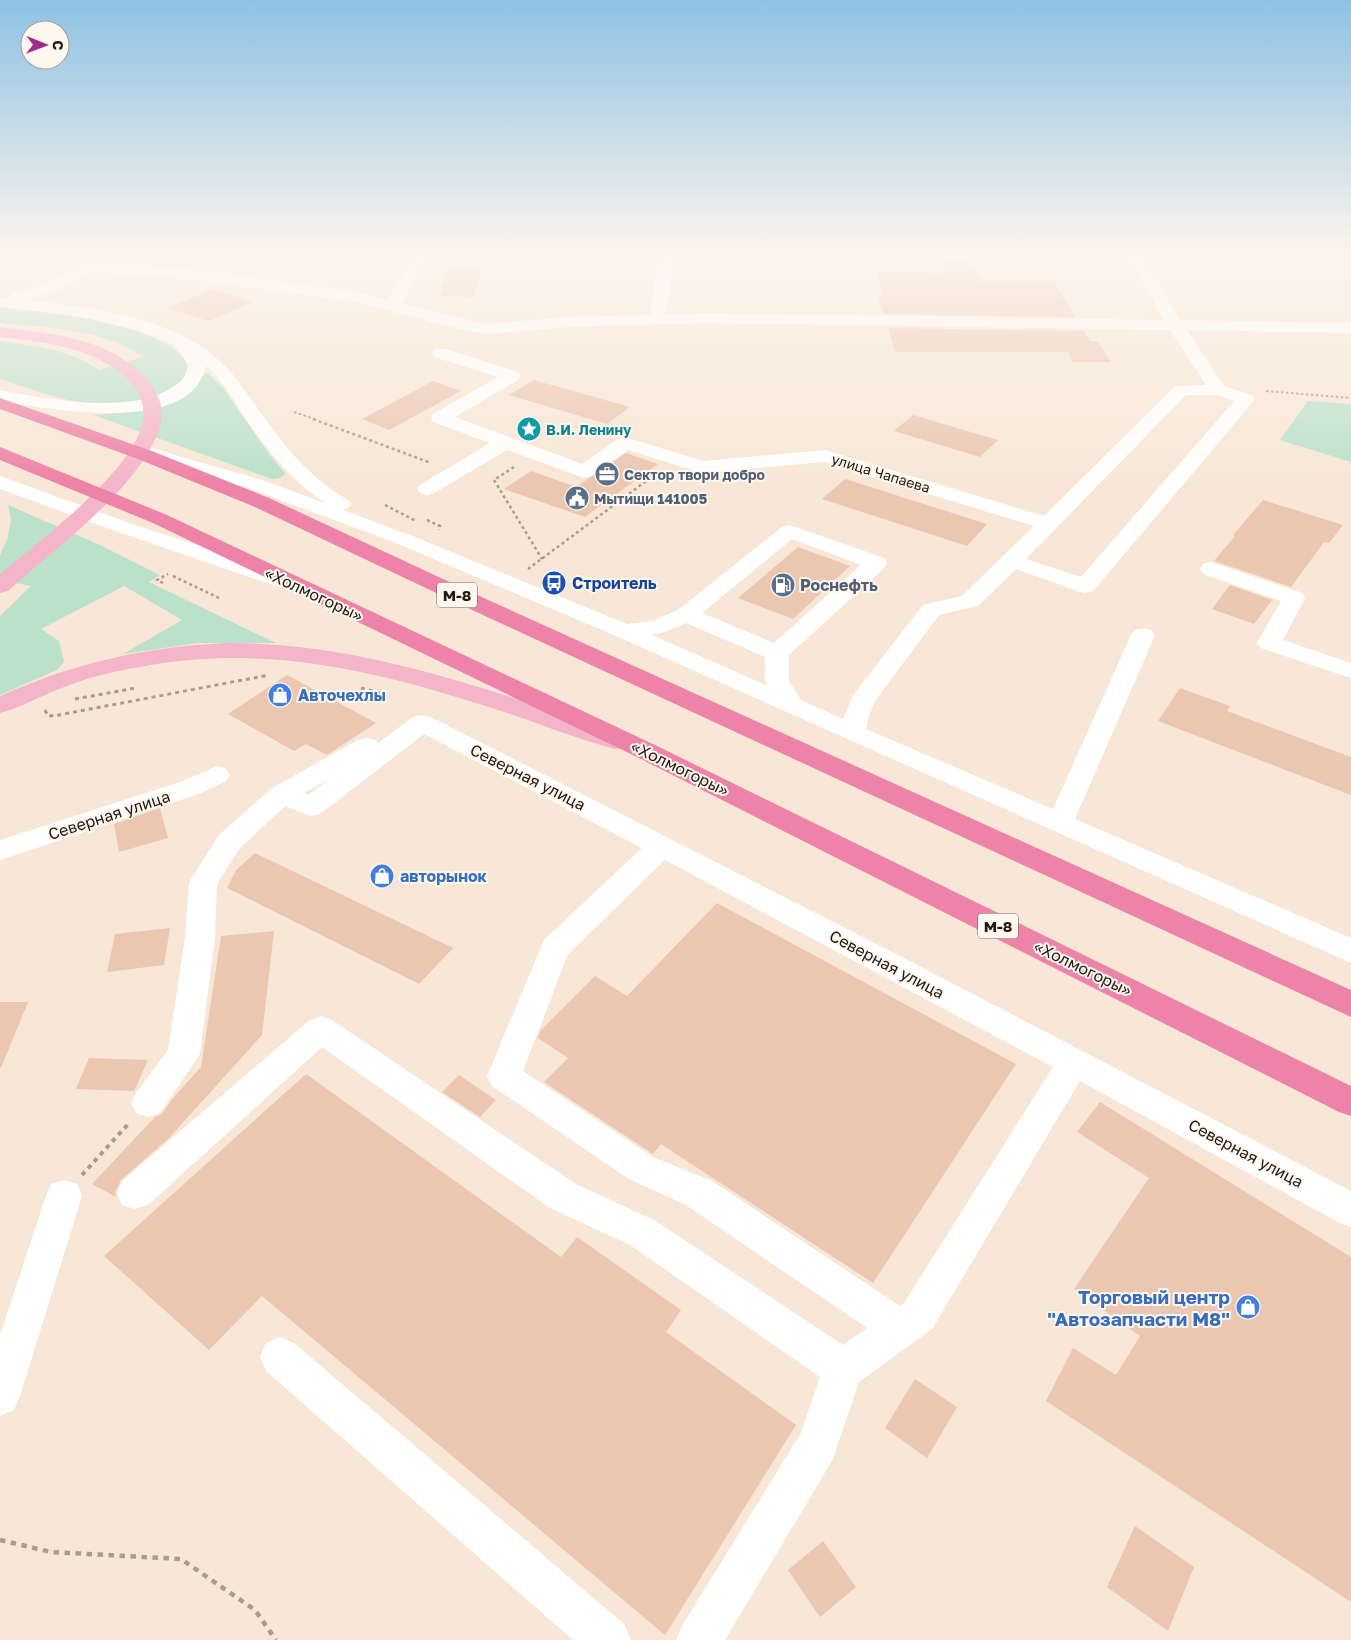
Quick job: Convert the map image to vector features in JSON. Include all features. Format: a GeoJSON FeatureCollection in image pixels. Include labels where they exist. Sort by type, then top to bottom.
{"type":"FeatureCollection","features":[{"type":"Feature","properties":{"kind":"highway","name":"М-8"},"geometry":{"type":"LineString","coordinates":[[0,403],[123,447],[231,489],[1351,1004]]}},
{"type":"Feature","properties":{"kind":"highway","name":"«Холмогоры»"},"geometry":{"type":"LineString","coordinates":[[0,453],[160,519],[646,751],[1351,1102]]}},
{"type":"Feature","properties":{"kind":"main road"},"geometry":{"type":"LineString","coordinates":[[0,332],[69,343],[102,354],[122,364],[141,382],[150,395],[153,407],[152,422],[146,440],[135,458],[114,482],[82,513],[1,585]]}},
{"type":"Feature","properties":{"kind":"main road"},"geometry":{"type":"LineString","coordinates":[[0,705],[31,692],[102,668],[194,652],[245,650],[278,652],[314,656],[381,669],[455,688],[646,751]]}},
{"type":"Feature","properties":{"kind":"street"},"geometry":{"type":"LineString","coordinates":[[147,330],[181,343],[204,356],[214,365],[231,385],[282,456],[314,488],[792,706],[1351,951]]}},
{"type":"Feature","properties":{"kind":"street","name":"улица Чапаева"},"geometry":{"type":"LineString","coordinates":[[483,330],[434,356],[512,376],[440,418],[584,472],[625,443],[702,467],[825,456],[1048,524]]}},
{"type":"Feature","properties":{"kind":"street"},"geometry":{"type":"LineString","coordinates":[[1178,330],[1218,390]]}},
{"type":"Feature","properties":{"kind":"street"},"geometry":{"type":"LineString","coordinates":[[0,395],[81,407],[126,407],[157,402],[180,391],[189,384],[195,374],[198,365],[193,356],[181,343]]}},
{"type":"Feature","properties":{"kind":"street"},"geometry":{"type":"LineString","coordinates":[[853,733],[856,715],[864,699],[931,610],[970,602],[1182,390],[1218,390],[1246,399],[1085,586],[1012,561]]}},
{"type":"Feature","properties":{"kind":"street"},"geometry":{"type":"LineString","coordinates":[[427,489],[506,442]]}},
{"type":"Feature","properties":{"kind":"street"},"geometry":{"type":"LineString","coordinates":[[123,447],[411,531]]}},
{"type":"Feature","properties":{"kind":"street"},"geometry":{"type":"LineString","coordinates":[[0,482],[125,528],[294,584]]}},
{"type":"Feature","properties":{"kind":"street"},"geometry":{"type":"LineString","coordinates":[[624,630],[658,627],[686,615],[789,531],[876,563],[777,653],[777,681],[792,706]]}},
{"type":"Feature","properties":{"kind":"street"},"geometry":{"type":"LineString","coordinates":[[1211,569],[1294,598],[1269,643],[1351,672]]}},
{"type":"Feature","properties":{"kind":"street"},"geometry":{"type":"LineString","coordinates":[[686,615],[777,653]]}},
{"type":"Feature","properties":{"kind":"street"},"geometry":{"type":"LineString","coordinates":[[1058,823],[1066,812],[1143,635]]}},
{"type":"Feature","properties":{"kind":"street","name":"Северная улица"},"geometry":{"type":"LineString","coordinates":[[148,1103],[184,1054],[200,938],[203,882],[229,842],[282,794],[371,744],[395,743],[422,722],[1074,1062],[1351,1210]]}},
{"type":"Feature","properties":{"kind":"street","name":"Северная улица"},"geometry":{"type":"LineString","coordinates":[[0,850],[192,788],[217,775]]}},
{"type":"Feature","properties":{"kind":"street"},"geometry":{"type":"LineString","coordinates":[[662,846],[555,948],[504,1076],[641,1168],[699,1193],[900,1328]]}},
{"type":"Feature","properties":{"kind":"street"},"geometry":{"type":"LineString","coordinates":[[135,1193],[321,1029],[563,1196],[643,1233],[843,1369]]}},
{"type":"Feature","properties":{"kind":"street"},"geometry":{"type":"LineString","coordinates":[[699,1640],[818,1444],[843,1369],[918,1316],[1074,1062]]}},
{"type":"Feature","properties":{"kind":"street"},"geometry":{"type":"LineString","coordinates":[[0,1396],[64,1196]]}},
{"type":"Feature","properties":{"kind":"street"},"geometry":{"type":"LineString","coordinates":[[280,1357],[608,1640]]}},
{"type":"Feature","properties":{"kind":"path"},"geometry":{"type":"LineString","coordinates":[[1246,399],[1258,391],[1351,398]]}},
{"type":"Feature","properties":{"kind":"path"},"geometry":{"type":"LineString","coordinates":[[294,412],[405,455]]}},
{"type":"Feature","properties":{"kind":"path"},"geometry":{"type":"LineString","coordinates":[[535,453],[494,480],[542,559]]}},
{"type":"Feature","properties":{"kind":"path"},"geometry":{"type":"LineString","coordinates":[[528,570],[675,459]]}},
{"type":"Feature","properties":{"kind":"path"},"geometry":{"type":"LineString","coordinates":[[385,505],[411,531]]}},
{"type":"Feature","properties":{"kind":"path"},"geometry":{"type":"LineString","coordinates":[[427,520],[440,526],[439,530]]}},
{"type":"Feature","properties":{"kind":"path"},"geometry":{"type":"LineString","coordinates":[[162,583],[157,580],[168,574]]}},
{"type":"Feature","properties":{"kind":"path"},"geometry":{"type":"LineString","coordinates":[[173,576],[221,599]]}},
{"type":"Feature","properties":{"kind":"path"},"geometry":{"type":"LineString","coordinates":[[71,700],[136,688]]}},
{"type":"Feature","properties":{"kind":"path"},"geometry":{"type":"LineString","coordinates":[[64,1196],[148,1103]]}},
{"type":"Feature","properties":{"kind":"path"},"geometry":{"type":"LineString","coordinates":[[0,1540],[51,1552],[181,1559],[256,1610],[276,1640]]}},
{"type":"Feature","properties":{"kind":"green space"},"geometry":{"type":"Polygon","coordinates":[[[64,330],[129,330],[144,334],[165,343],[181,355],[186,363],[186,372],[183,378],[174,386],[162,393],[135,402],[120,404],[92,404],[60,398],[0,379],[0,341],[64,353],[76,357],[99,370],[142,357],[111,340],[64,330]]]}},
{"type":"Feature","properties":{"kind":"green space"},"geometry":{"type":"Polygon","coordinates":[[[208,373],[223,388],[269,454],[285,473],[283,476],[272,479],[93,415],[129,412],[199,382],[204,374],[208,373]]]}},
{"type":"Feature","properties":{"kind":"green space"},"geometry":{"type":"Polygon","coordinates":[[[1308,401],[1351,404],[1351,462],[1280,440],[1308,401]]]}},
{"type":"Feature","properties":{"kind":"green space"},"geometry":{"type":"Polygon","coordinates":[[[8,505],[102,546],[160,575],[149,582],[276,643],[198,643],[123,654],[182,620],[124,586],[41,629],[59,641],[64,662],[57,670],[0,695],[0,616],[31,586],[0,580],[0,555],[7,540],[11,521],[8,505]]]}},
{"type":"Feature","properties":{"kind":"building"},"geometry":{"type":"Polygon","coordinates":[[[888,330],[1084,331],[1090,341],[1098,341],[1111,362],[1073,362],[1068,352],[895,352],[888,330]]]}},
{"type":"Feature","properties":{"kind":"building"},"geometry":{"type":"Polygon","coordinates":[[[534,380],[630,407],[607,424],[509,395],[534,380]]]}},
{"type":"Feature","properties":{"kind":"building"},"geometry":{"type":"Polygon","coordinates":[[[433,381],[461,391],[389,430],[362,419],[433,381]]]}},
{"type":"Feature","properties":{"kind":"building"},"geometry":{"type":"Polygon","coordinates":[[[913,415],[998,440],[980,457],[894,431],[913,415]]]}},
{"type":"Feature","properties":{"kind":"building"},"geometry":{"type":"Polygon","coordinates":[[[626,453],[658,464],[585,517],[504,489],[531,471],[576,487],[626,453]]]}},
{"type":"Feature","properties":{"kind":"building"},"geometry":{"type":"Polygon","coordinates":[[[845,479],[987,524],[967,546],[822,499],[845,479]]]}},
{"type":"Feature","properties":{"kind":"building"},"geometry":{"type":"Polygon","coordinates":[[[1263,500],[1343,525],[1329,543],[1324,542],[1291,587],[1214,561],[1263,500]]]}},
{"type":"Feature","properties":{"kind":"building"},"geometry":{"type":"Polygon","coordinates":[[[798,547],[850,566],[793,619],[738,598],[798,547]]]}},
{"type":"Feature","properties":{"kind":"building"},"geometry":{"type":"Polygon","coordinates":[[[1230,585],[1272,600],[1254,624],[1212,609],[1230,585]]]}},
{"type":"Feature","properties":{"kind":"building"},"geometry":{"type":"Polygon","coordinates":[[[287,675],[376,723],[327,755],[306,744],[294,751],[228,714],[287,675]]]}},
{"type":"Feature","properties":{"kind":"building"},"geometry":{"type":"Polygon","coordinates":[[[1180,688],[1230,706],[1227,711],[1351,757],[1351,795],[1158,721],[1180,688]]]}},
{"type":"Feature","properties":{"kind":"building"},"geometry":{"type":"Polygon","coordinates":[[[160,808],[168,838],[119,852],[114,824],[160,808]]]}},
{"type":"Feature","properties":{"kind":"building"},"geometry":{"type":"Polygon","coordinates":[[[255,853],[453,948],[419,984],[227,888],[236,870],[255,853]]]}},
{"type":"Feature","properties":{"kind":"building"},"geometry":{"type":"Polygon","coordinates":[[[717,903],[1016,1064],[873,1283],[661,1144],[653,1154],[544,1082],[568,1058],[538,1038],[541,1030],[595,976],[627,996],[717,903]]]}},
{"type":"Feature","properties":{"kind":"building"},"geometry":{"type":"Polygon","coordinates":[[[170,928],[164,965],[107,972],[115,934],[170,928]]]}},
{"type":"Feature","properties":{"kind":"building"},"geometry":{"type":"Polygon","coordinates":[[[274,931],[262,1035],[169,1138],[121,1180],[115,1192],[116,1197],[92,1184],[155,1117],[162,1114],[173,1098],[201,1067],[221,936],[274,931]]]}},
{"type":"Feature","properties":{"kind":"building"},"geometry":{"type":"Polygon","coordinates":[[[0,1002],[28,1002],[1,1068],[0,1068],[0,1002]]]}},
{"type":"Feature","properties":{"kind":"building"},"geometry":{"type":"Polygon","coordinates":[[[89,1058],[148,1060],[134,1091],[76,1089],[89,1058]]]}},
{"type":"Feature","properties":{"kind":"building"},"geometry":{"type":"Polygon","coordinates":[[[306,1074],[561,1257],[577,1237],[681,1310],[666,1332],[796,1425],[665,1635],[262,1296],[209,1350],[104,1256],[306,1074]]]}},
{"type":"Feature","properties":{"kind":"building"},"geometry":{"type":"Polygon","coordinates":[[[459,1075],[496,1100],[480,1117],[442,1092],[459,1075]]]}},
{"type":"Feature","properties":{"kind":"building"},"geometry":{"type":"Polygon","coordinates":[[[1100,1102],[1351,1257],[1351,1602],[1046,1401],[1073,1348],[1116,1375],[1140,1336],[1074,1289],[1149,1178],[1077,1132],[1100,1102]]]}},
{"type":"Feature","properties":{"kind":"building"},"geometry":{"type":"Polygon","coordinates":[[[915,1379],[957,1407],[927,1458],[885,1428],[915,1379]]]}},
{"type":"Feature","properties":{"kind":"building"},"geometry":{"type":"Polygon","coordinates":[[[1135,1526],[1194,1567],[1168,1631],[1107,1587],[1135,1526]]]}},
{"type":"Feature","properties":{"kind":"building"},"geometry":{"type":"Polygon","coordinates":[[[823,1541],[856,1587],[820,1617],[788,1570],[823,1541]]]}},
{"type":"Feature","properties":{"kind":"place","name":"В.И. Ленину"},"geometry":{"type":"Point","coordinates":[529,429]}},
{"type":"Feature","properties":{"kind":"place","name":"Сектор твори добро"},"geometry":{"type":"Point","coordinates":[607,474]}},
{"type":"Feature","properties":{"kind":"place","name":"Мытищи 141005"},"geometry":{"type":"Point","coordinates":[577,498]}},
{"type":"Feature","properties":{"kind":"place","name":"Строитель"},"geometry":{"type":"Point","coordinates":[554,583]}},
{"type":"Feature","properties":{"kind":"place","name":"Роснефть"},"geometry":{"type":"Point","coordinates":[783,585]}},
{"type":"Feature","properties":{"kind":"place","name":"Авточехлы"},"geometry":{"type":"Point","coordinates":[280,695]}},
{"type":"Feature","properties":{"kind":"place","name":"авторынок"},"geometry":{"type":"Point","coordinates":[382,876]}},
{"type":"Feature","properties":{"kind":"place","name":"Торговый центр \"Автозапчасти М8\""},"geometry":{"type":"Point","coordinates":[1248,1307]}}]}
